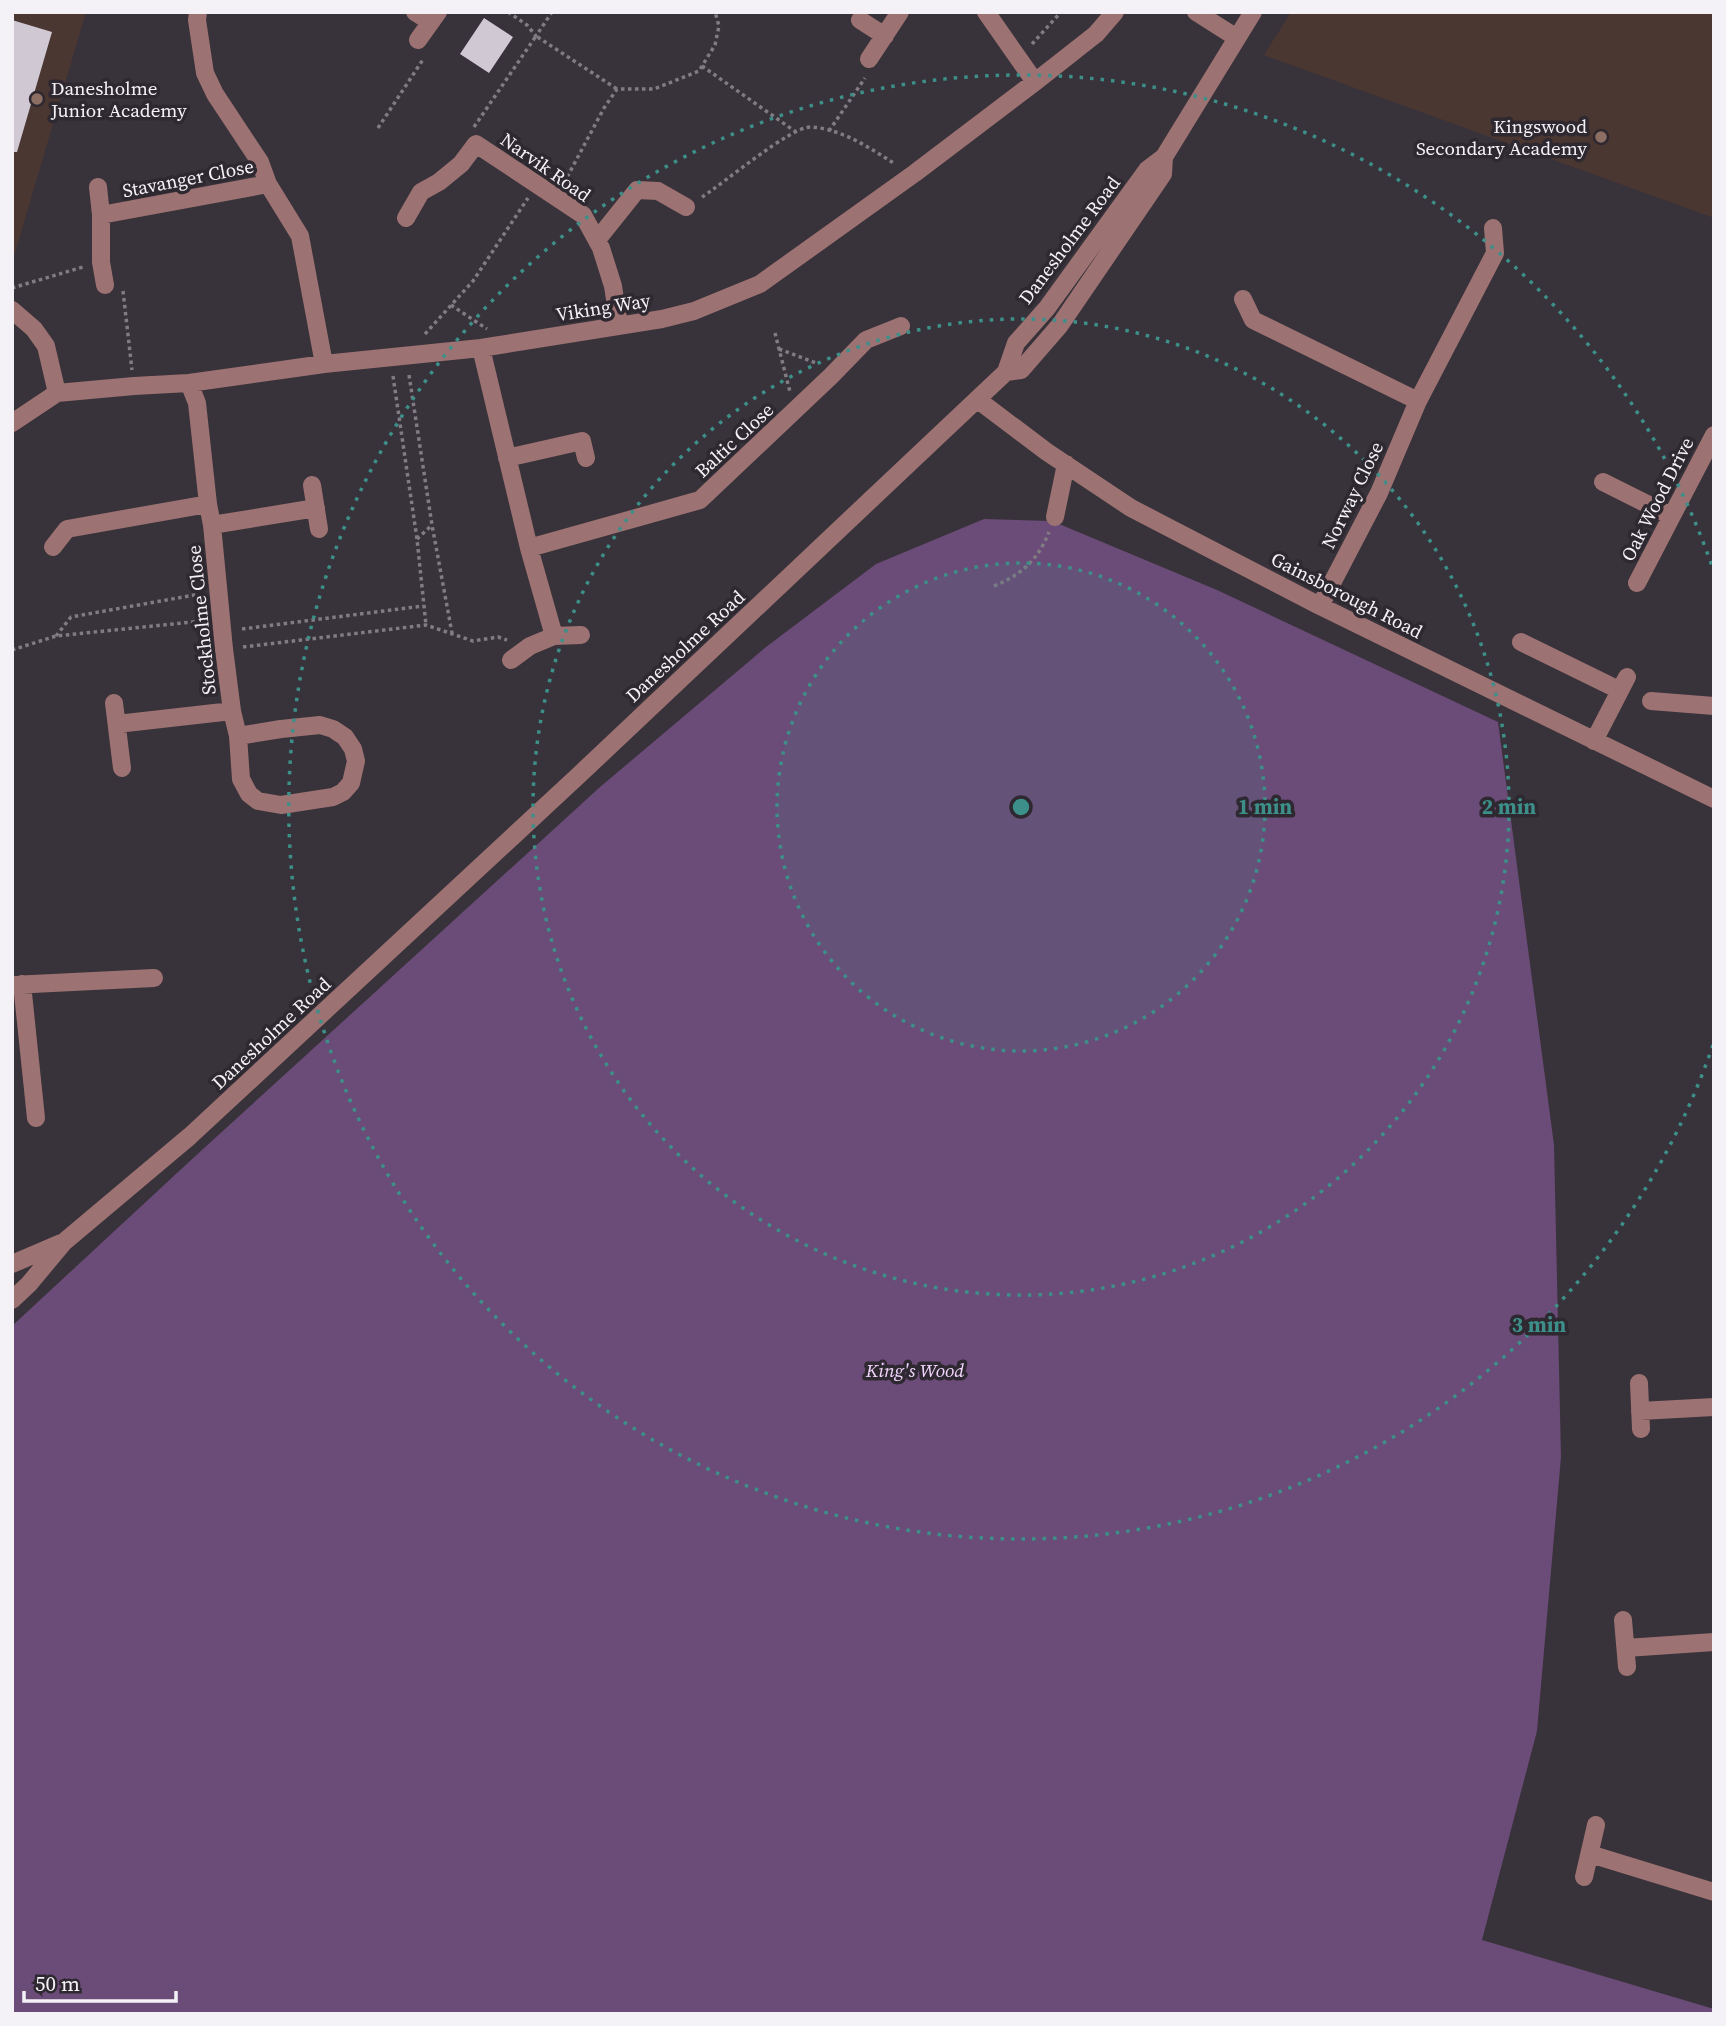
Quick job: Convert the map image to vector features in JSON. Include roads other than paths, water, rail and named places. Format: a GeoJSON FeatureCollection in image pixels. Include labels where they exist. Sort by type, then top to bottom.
{"type":"FeatureCollection","features":[{"type":"Feature","properties":{"kind":"street","name":"Stavanger Close"},"geometry":{"type":"LineString","coordinates":[[198,12],[205,74],[215,94],[260,162],[268,184],[300,236],[324,364]]}},
{"type":"Feature","properties":{"kind":"street"},"geometry":{"type":"LineString","coordinates":[[415,12],[434,17],[424,45]]}},
{"type":"Feature","properties":{"kind":"street"},"geometry":{"type":"LineString","coordinates":[[869,59],[900,12]]}},
{"type":"Feature","properties":{"kind":"street"},"geometry":{"type":"LineString","coordinates":[[986,12],[1035,82]]}},
{"type":"Feature","properties":{"kind":"street","name":"Viking Way"},"geometry":{"type":"LineString","coordinates":[[12,423],[57,393],[189,383],[324,364],[481,348],[662,319],[694,310],[760,284],[915,173],[1035,82],[1096,34],[1115,12]]}},
{"type":"Feature","properties":{"kind":"street"},"geometry":{"type":"LineString","coordinates":[[1196,12],[1237,38]]}},
{"type":"Feature","properties":{"kind":"street","name":"Danesholme Road"},"geometry":{"type":"LineString","coordinates":[[12,1300],[64,1242],[210,1117],[589,766],[1006,372],[1016,343],[1046,308],[1147,170],[1164,157],[1253,12]]}},
{"type":"Feature","properties":{"kind":"street"},"geometry":{"type":"LineString","coordinates":[[860,20],[885,36]]}},
{"type":"Feature","properties":{"kind":"street","name":"Narvik Road"},"geometry":{"type":"LineString","coordinates":[[406,218],[421,192],[439,183],[461,164],[476,144],[583,215],[601,248],[613,286],[619,325]]}},
{"type":"Feature","properties":{"kind":"street","name":"Stavanger Close"},"geometry":{"type":"LineString","coordinates":[[105,285],[101,215],[268,184]]}},
{"type":"Feature","properties":{"kind":"street"},"geometry":{"type":"LineString","coordinates":[[98,187],[101,215]]}},
{"type":"Feature","properties":{"kind":"street"},"geometry":{"type":"LineString","coordinates":[[597,240],[637,190],[659,191],[686,207]]}},
{"type":"Feature","properties":{"kind":"street","name":"Norway Close"},"geometry":{"type":"LineString","coordinates":[[1320,606],[1379,493],[1418,401],[1495,253],[1493,228]]}},
{"type":"Feature","properties":{"kind":"street"},"geometry":{"type":"LineString","coordinates":[[1243,299],[1253,320],[1418,401]]}},
{"type":"Feature","properties":{"kind":"street"},"geometry":{"type":"LineString","coordinates":[[12,310],[34,329],[46,346],[57,393]]}},
{"type":"Feature","properties":{"kind":"street","name":"Baltic Close"},"geometry":{"type":"LineString","coordinates":[[528,548],[700,500],[866,340],[901,326]]}},
{"type":"Feature","properties":{"kind":"street"},"geometry":{"type":"LineString","coordinates":[[481,348],[528,548],[554,636]]}},
{"type":"Feature","properties":{"kind":"street","name":"Stockholme Close"},"geometry":{"type":"LineString","coordinates":[[189,383],[197,403],[224,649],[242,779],[249,794],[258,801],[281,805],[332,797],[343,792],[351,783],[356,761],[353,749],[345,737],[333,729],[320,725],[238,736]]}},
{"type":"Feature","properties":{"kind":"street","name":"Gainsborough Road"},"geometry":{"type":"LineString","coordinates":[[978,400],[1131,508],[1320,606],[1714,799]]}},
{"type":"Feature","properties":{"kind":"street","name":"Oak Wood Drive"},"geometry":{"type":"LineString","coordinates":[[1637,583],[1671,516],[1708,460],[1714,435]]}},
{"type":"Feature","properties":{"kind":"street"},"geometry":{"type":"LineString","coordinates":[[507,458],[583,441],[586,458]]}},
{"type":"Feature","properties":{"kind":"street"},"geometry":{"type":"LineString","coordinates":[[1055,517],[1066,464]]}},
{"type":"Feature","properties":{"kind":"street"},"geometry":{"type":"LineString","coordinates":[[1603,482],[1671,516]]}},
{"type":"Feature","properties":{"kind":"street"},"geometry":{"type":"LineString","coordinates":[[312,485],[319,529]]}},
{"type":"Feature","properties":{"kind":"street"},"geometry":{"type":"LineString","coordinates":[[53,547],[67,529],[208,504]]}},
{"type":"Feature","properties":{"kind":"street","name":"Stockholme Close"},"geometry":{"type":"LineString","coordinates":[[212,525],[316,508]]}},
{"type":"Feature","properties":{"kind":"street"},"geometry":{"type":"LineString","coordinates":[[511,660],[530,646],[554,636],[581,635]]}},
{"type":"Feature","properties":{"kind":"street"},"geometry":{"type":"LineString","coordinates":[[1521,642],[1623,683],[1594,741]]}},
{"type":"Feature","properties":{"kind":"street"},"geometry":{"type":"LineString","coordinates":[[1651,701],[1714,706]]}},
{"type":"Feature","properties":{"kind":"street"},"geometry":{"type":"LineString","coordinates":[[114,703],[122,768]]}},
{"type":"Feature","properties":{"kind":"street","name":"Stockholme Close"},"geometry":{"type":"LineString","coordinates":[[117,724],[232,711]]}},
{"type":"Feature","properties":{"kind":"street"},"geometry":{"type":"LineString","coordinates":[[36,1118],[17,985],[154,978]]}},
{"type":"Feature","properties":{"kind":"street","name":"Danesholme Road"},"geometry":{"type":"LineString","coordinates":[[12,1264],[64,1242]]}},
{"type":"Feature","properties":{"kind":"street"},"geometry":{"type":"LineString","coordinates":[[1639,1383],[1641,1429]]}},
{"type":"Feature","properties":{"kind":"street"},"geometry":{"type":"LineString","coordinates":[[1640,1411],[1714,1406]]}},
{"type":"Feature","properties":{"kind":"street"},"geometry":{"type":"LineString","coordinates":[[1623,1620],[1627,1667]]}},
{"type":"Feature","properties":{"kind":"street"},"geometry":{"type":"LineString","coordinates":[[1626,1648],[1714,1642]]}},
{"type":"Feature","properties":{"kind":"street"},"geometry":{"type":"LineString","coordinates":[[1584,1877],[1596,1825]]}},
{"type":"Feature","properties":{"kind":"street"},"geometry":{"type":"LineString","coordinates":[[1590,1854],[1714,1892]]}},
{"type":"Feature","properties":{"kind":"place","name":"Danesholme Junior Academy"},"geometry":{"type":"Point","coordinates":[37,99]}},
{"type":"Feature","properties":{"kind":"place","name":"Kingswood Secondary Academy"},"geometry":{"type":"Point","coordinates":[1601,137]}},
{"type":"Feature","properties":{"kind":"park label","name":"King's Wood"},"geometry":{"type":"Point","coordinates":[915,1370]}}]}
